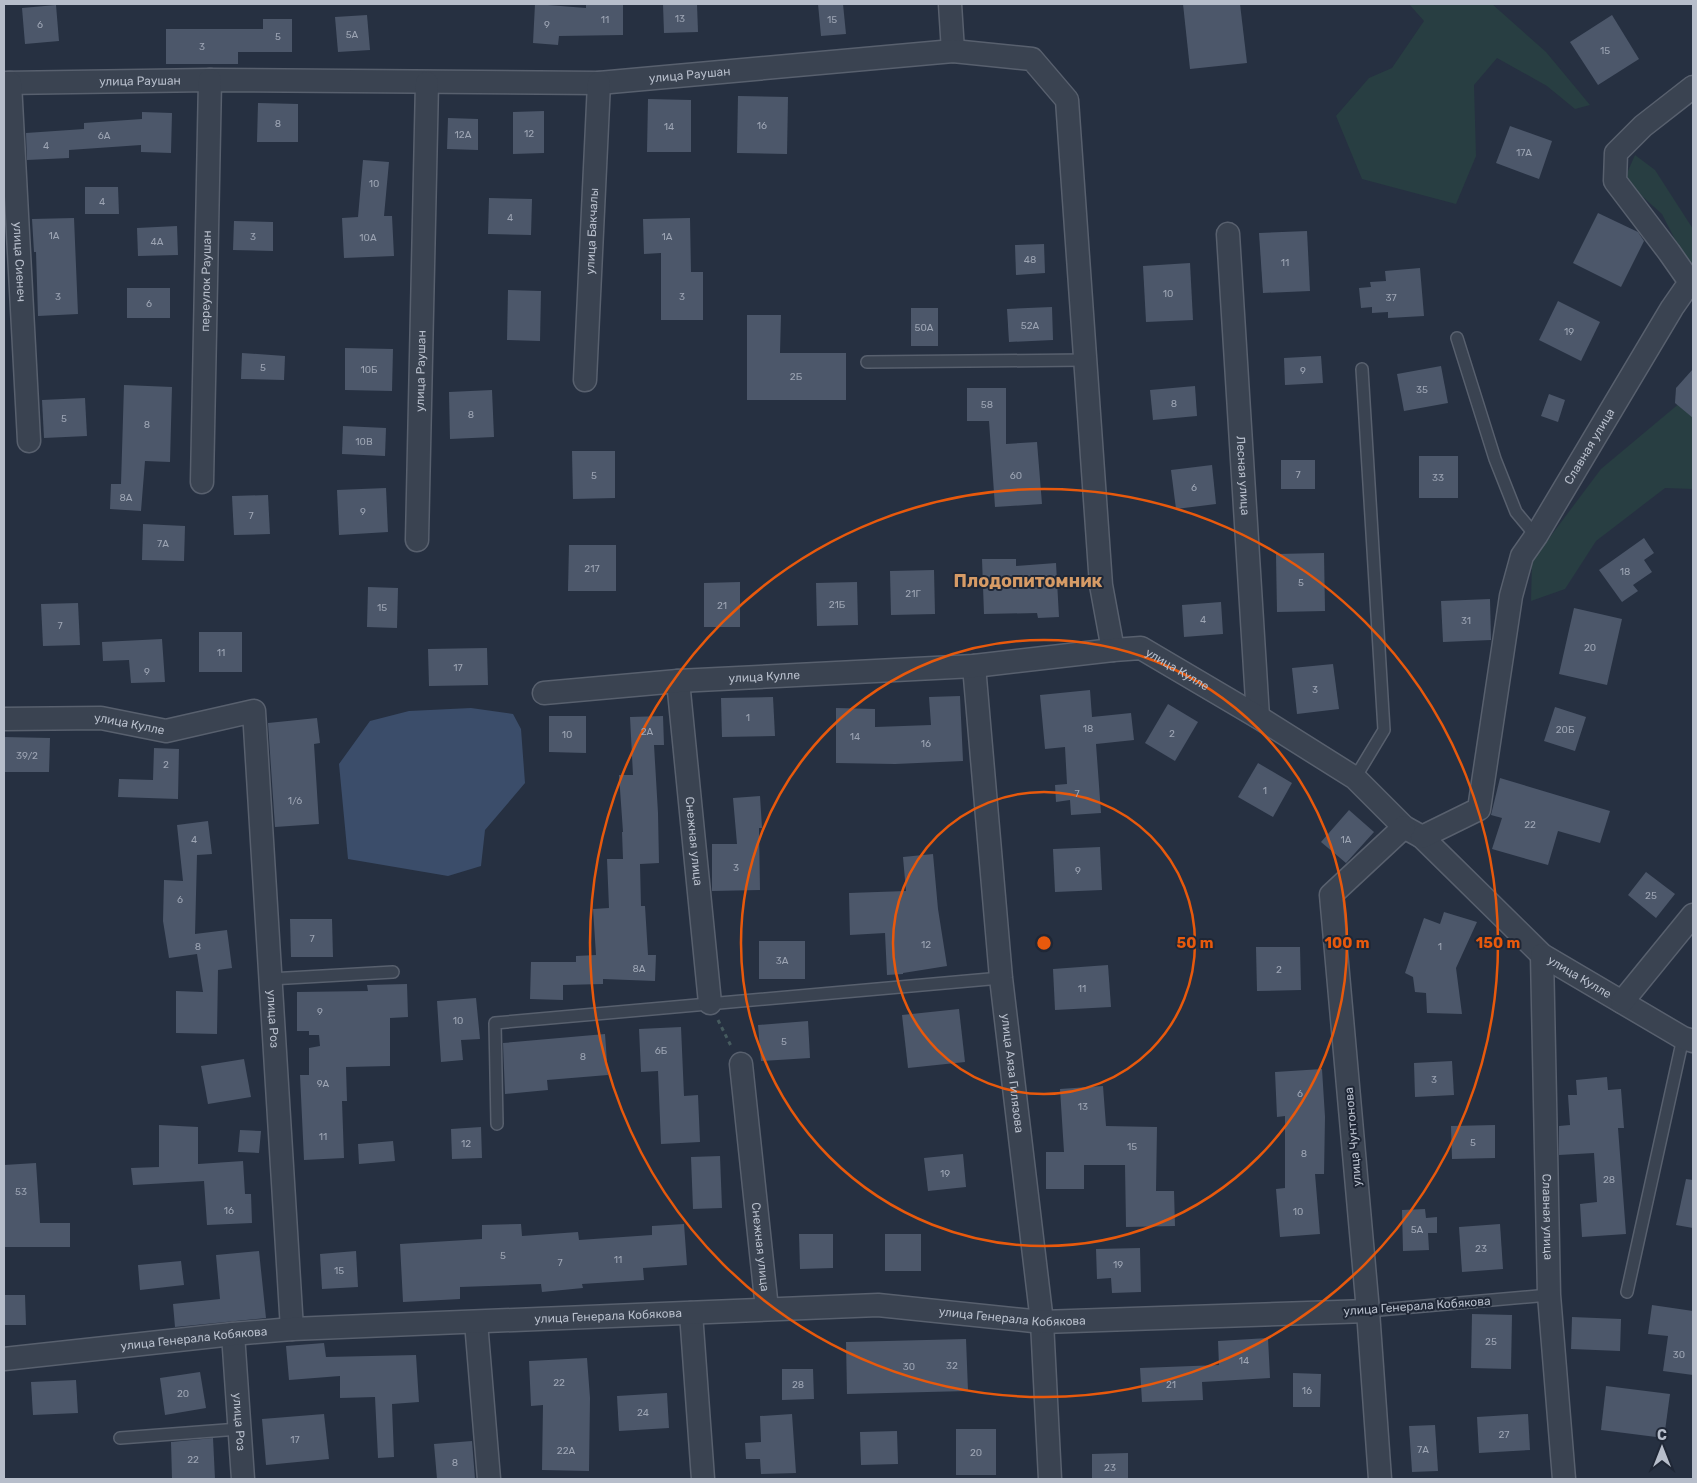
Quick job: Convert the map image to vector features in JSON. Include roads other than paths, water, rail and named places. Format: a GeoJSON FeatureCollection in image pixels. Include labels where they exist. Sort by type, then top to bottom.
{"type":"FeatureCollection","features":[{"type":"Feature","properties":{"kind":"street"},"geometry":{"type":"LineString","coordinates":[[950,4],[953,52]]}},
{"type":"Feature","properties":{"kind":"street","name":"улица Раушан"},"geometry":{"type":"LineString","coordinates":[[7,83],[210,80],[600,83],[953,52],[1032,59],[1067,100],[1101,585],[1113,650]]}},
{"type":"Feature","properties":{"kind":"street","name":"переулок Раушан"},"geometry":{"type":"LineString","coordinates":[[202,482],[210,80]]}},
{"type":"Feature","properties":{"kind":"street","name":"улица Сиенеч"},"geometry":{"type":"LineString","coordinates":[[7,83],[29,441]]}},
{"type":"Feature","properties":{"kind":"street","name":"улица Раушан"},"geometry":{"type":"LineString","coordinates":[[416,540],[427,83]]}},
{"type":"Feature","properties":{"kind":"street","name":"улица Бакчалы"},"geometry":{"type":"LineString","coordinates":[[585,380],[600,83]]}},
{"type":"Feature","properties":{"kind":"street","name":"Славная улица"},"geometry":{"type":"LineString","coordinates":[[1413,832],[1479,808],[1511,596],[1522,556],[1536,536],[1672,308],[1691,283],[1615,180],[1616,153],[1643,126],[1693,87]]}},
{"type":"Feature","properties":{"kind":"street","name":"Лесная улица"},"geometry":{"type":"LineString","coordinates":[[1228,234],[1258,717]]}},
{"type":"Feature","properties":{"kind":"street","name":"улица Кулле"},"geometry":{"type":"LineString","coordinates":[[544,693],[678,681],[974,666],[1141,648],[1258,717],[1355,778],[1542,956],[1688,1039]]}},
{"type":"Feature","properties":{"kind":"street","name":"улица Аяза Гилязова"},"geometry":{"type":"LineString","coordinates":[[974,666],[1001,978],[1042,1322],[1050,1479]]}},
{"type":"Feature","properties":{"kind":"street","name":"Снежная улица"},"geometry":{"type":"LineString","coordinates":[[678,681],[710,1003]]}},
{"type":"Feature","properties":{"kind":"street","name":"улица Кулле"},"geometry":{"type":"LineString","coordinates":[[4,718],[101,718],[166,731],[254,711]]}},
{"type":"Feature","properties":{"kind":"street","name":"улица Роз"},"geometry":{"type":"LineString","coordinates":[[254,711],[292,1329]]}},
{"type":"Feature","properties":{"kind":"street","name":"улица Чунтонова"},"geometry":{"type":"LineString","coordinates":[[1380,1479],[1368,1311],[1332,895],[1413,832]]}},
{"type":"Feature","properties":{"kind":"street"},"geometry":{"type":"LineString","coordinates":[[1622,1002],[1693,914]]}},
{"type":"Feature","properties":{"kind":"street","name":"Славная улица"},"geometry":{"type":"LineString","coordinates":[[1542,956],[1549,1295],[1564,1479]]}},
{"type":"Feature","properties":{"kind":"street","name":"Снежная улица"},"geometry":{"type":"LineString","coordinates":[[741,1064],[767,1309]]}},
{"type":"Feature","properties":{"kind":"street","name":"улица Генерала Кобякова"},"geometry":{"type":"LineString","coordinates":[[4,1359],[292,1329],[878,1305],[1042,1322],[1368,1311]]}},
{"type":"Feature","properties":{"kind":"street"},"geometry":{"type":"LineString","coordinates":[[690,1313],[703,1479]]}},
{"type":"Feature","properties":{"kind":"street"},"geometry":{"type":"LineString","coordinates":[[476,1322],[489,1479]]}},
{"type":"Feature","properties":{"kind":"street","name":"улица Роз"},"geometry":{"type":"LineString","coordinates":[[233,1334],[243,1479]]}},
{"type":"Feature","properties":{"kind":"lane"},"geometry":{"type":"LineString","coordinates":[[1457,338],[1495,459],[1516,512],[1536,536]]}},
{"type":"Feature","properties":{"kind":"lane"},"geometry":{"type":"LineString","coordinates":[[867,362],[1085,360]]}},
{"type":"Feature","properties":{"kind":"lane"},"geometry":{"type":"LineString","coordinates":[[1355,778],[1384,730],[1362,369]]}},
{"type":"Feature","properties":{"kind":"lane"},"geometry":{"type":"LineString","coordinates":[[270,979],[393,972]]}},
{"type":"Feature","properties":{"kind":"lane"},"geometry":{"type":"LineString","coordinates":[[497,1124],[495,1022],[1001,978]]}},
{"type":"Feature","properties":{"kind":"lane"},"geometry":{"type":"LineString","coordinates":[[1627,1292],[1688,1039]]}},
{"type":"Feature","properties":{"kind":"lane","name":"улица Генерала Кобякова"},"geometry":{"type":"LineString","coordinates":[[1368,1311],[1549,1295]]}},
{"type":"Feature","properties":{"kind":"lane"},"geometry":{"type":"LineString","coordinates":[[120,1438],[240,1429]]}},
{"type":"Feature","properties":{"kind":"water"},"geometry":{"type":"Polygon","coordinates":[[[471,708],[513,714],[521,729],[525,783],[485,830],[481,866],[448,876],[348,859],[339,764],[370,721],[409,711],[471,708]]]}},
{"type":"Feature","properties":{"kind":"district","name":"Плодопитомник"},"geometry":{"type":"Point","coordinates":[1028,581]}}]}
